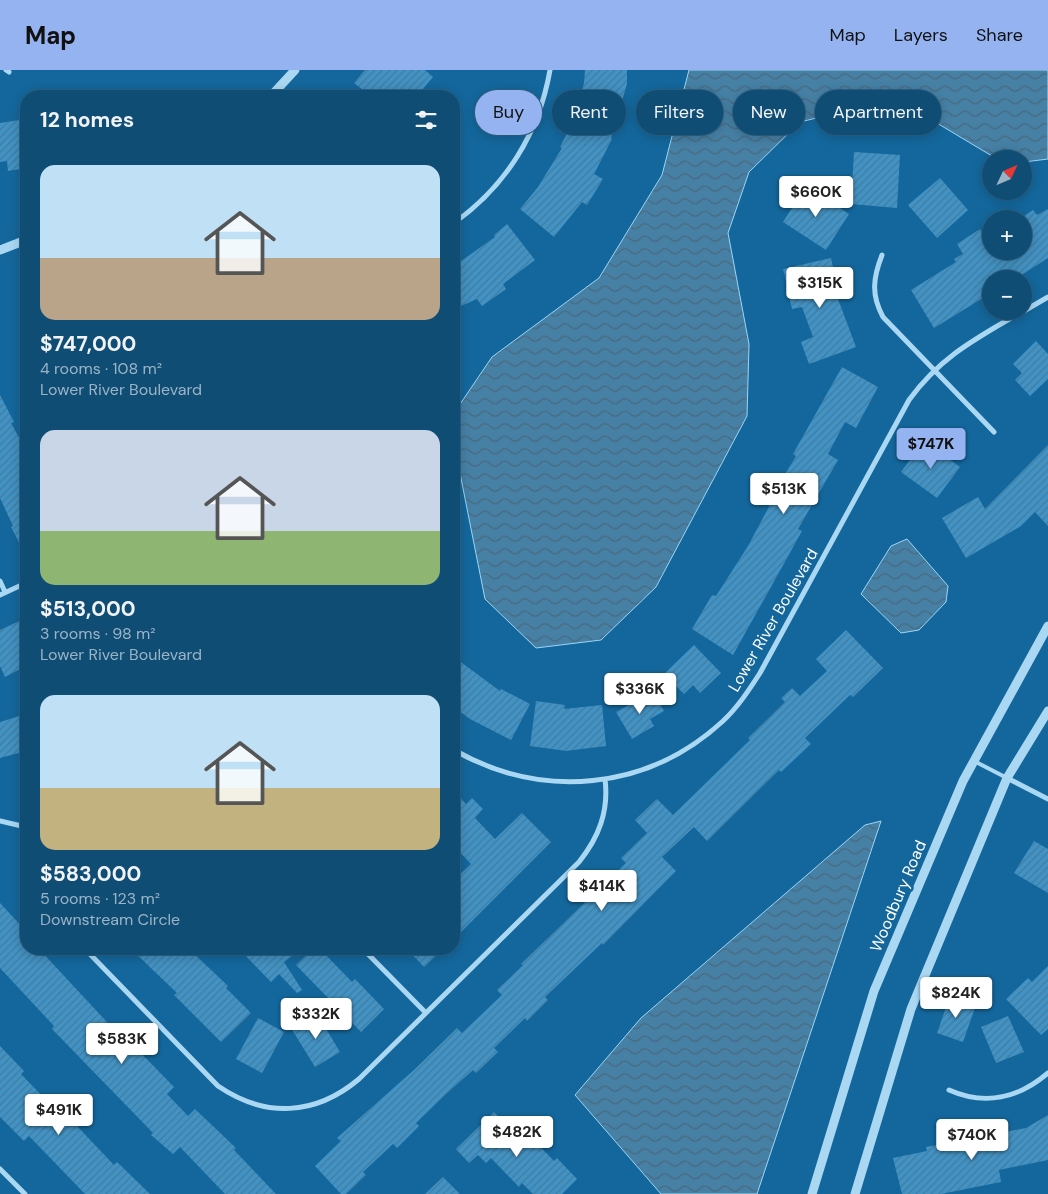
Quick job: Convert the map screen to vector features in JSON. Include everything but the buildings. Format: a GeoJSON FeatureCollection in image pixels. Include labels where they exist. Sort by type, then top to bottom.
{"type":"FeatureCollection","features":[{"type":"Feature","properties":{"kind":"street"},"geometry":{"type":"LineString","coordinates":[[277,90],[295,70]]}},
{"type":"Feature","properties":{"kind":"street"},"geometry":{"type":"LineString","coordinates":[[460,218],[484,198],[513,164],[537,118],[550,70]]}},
{"type":"Feature","properties":{"kind":"street"},"geometry":{"type":"LineString","coordinates":[[0,250],[20,242]]}},
{"type":"Feature","properties":{"kind":"street"},"geometry":{"type":"LineString","coordinates":[[882,256],[873,287],[878,307],[890,326],[994,432]]}},
{"type":"Feature","properties":{"kind":"street","name":"Lower River Boulevard"},"geometry":{"type":"LineString","coordinates":[[1032,306],[1048,297]]}},
{"type":"Feature","properties":{"kind":"street","name":"Lower River Boulevard"},"geometry":{"type":"LineString","coordinates":[[460,753],[490,768],[525,778],[563,782],[605,779],[639,771],[674,757],[707,735],[737,706],[760,672],[909,400],[933,370],[966,344],[1007,320]]}},
{"type":"Feature","properties":{"kind":"street"},"geometry":{"type":"LineString","coordinates":[[0,580],[3,594],[20,586]]}},
{"type":"Feature","properties":{"kind":"street","name":"Woodbury Road"},"geometry":{"type":"LineString","coordinates":[[812,1194],[874,991],[963,781],[1048,626]]}},
{"type":"Feature","properties":{"kind":"street"},"geometry":{"type":"LineString","coordinates":[[856,1194],[911,1008],[1007,778],[1048,711]]}},
{"type":"Feature","properties":{"kind":"street"},"geometry":{"type":"LineString","coordinates":[[1007,778],[1048,799]]}},
{"type":"Feature","properties":{"kind":"street"},"geometry":{"type":"LineString","coordinates":[[91,955],[209,1078],[230,1094],[257,1106],[272,1108],[299,1107],[336,1095],[359,1079],[588,851],[595,839],[604,814],[606,802],[605,779]]}},
{"type":"Feature","properties":{"kind":"street"},"geometry":{"type":"LineString","coordinates":[[0,821],[20,826]]}},
{"type":"Feature","properties":{"kind":"street"},"geometry":{"type":"LineString","coordinates":[[369,955],[426,1012]]}},
{"type":"Feature","properties":{"kind":"street"},"geometry":{"type":"LineString","coordinates":[[949,1090],[961,1095],[984,1100],[1008,1096],[1023,1091],[1048,1073]]}},
{"type":"Feature","properties":{"kind":"street"},"geometry":{"type":"LineString","coordinates":[[0,1169],[26,1194]]}},
{"type":"Feature","properties":{"kind":"lane"},"geometry":{"type":"LineString","coordinates":[[974,761],[1007,778]]}},
{"type":"Feature","properties":{"kind":"water"},"geometry":{"type":"Polygon","coordinates":[[[689,70],[1048,70],[1048,159],[1032,161],[1032,150],[982,150],[941,126],[941,90],[815,90],[815,118],[805,121],[805,90],[733,90],[733,135],[787,135],[749,172],[728,233],[749,344],[747,416],[656,587],[601,640],[536,648],[485,599],[460,473],[460,404],[492,357],[599,278],[662,175],[672,135],[723,135],[723,90],[684,90],[689,70]]]}},
{"type":"Feature","properties":{"kind":"water"},"geometry":{"type":"Polygon","coordinates":[[[907,539],[948,586],[946,602],[919,630],[901,633],[861,594],[891,546],[907,539]]]}},
{"type":"Feature","properties":{"kind":"water"},"geometry":{"type":"Polygon","coordinates":[[[881,821],[757,1194],[661,1194],[575,1095],[641,1018],[865,825],[881,821]]]}}]}
